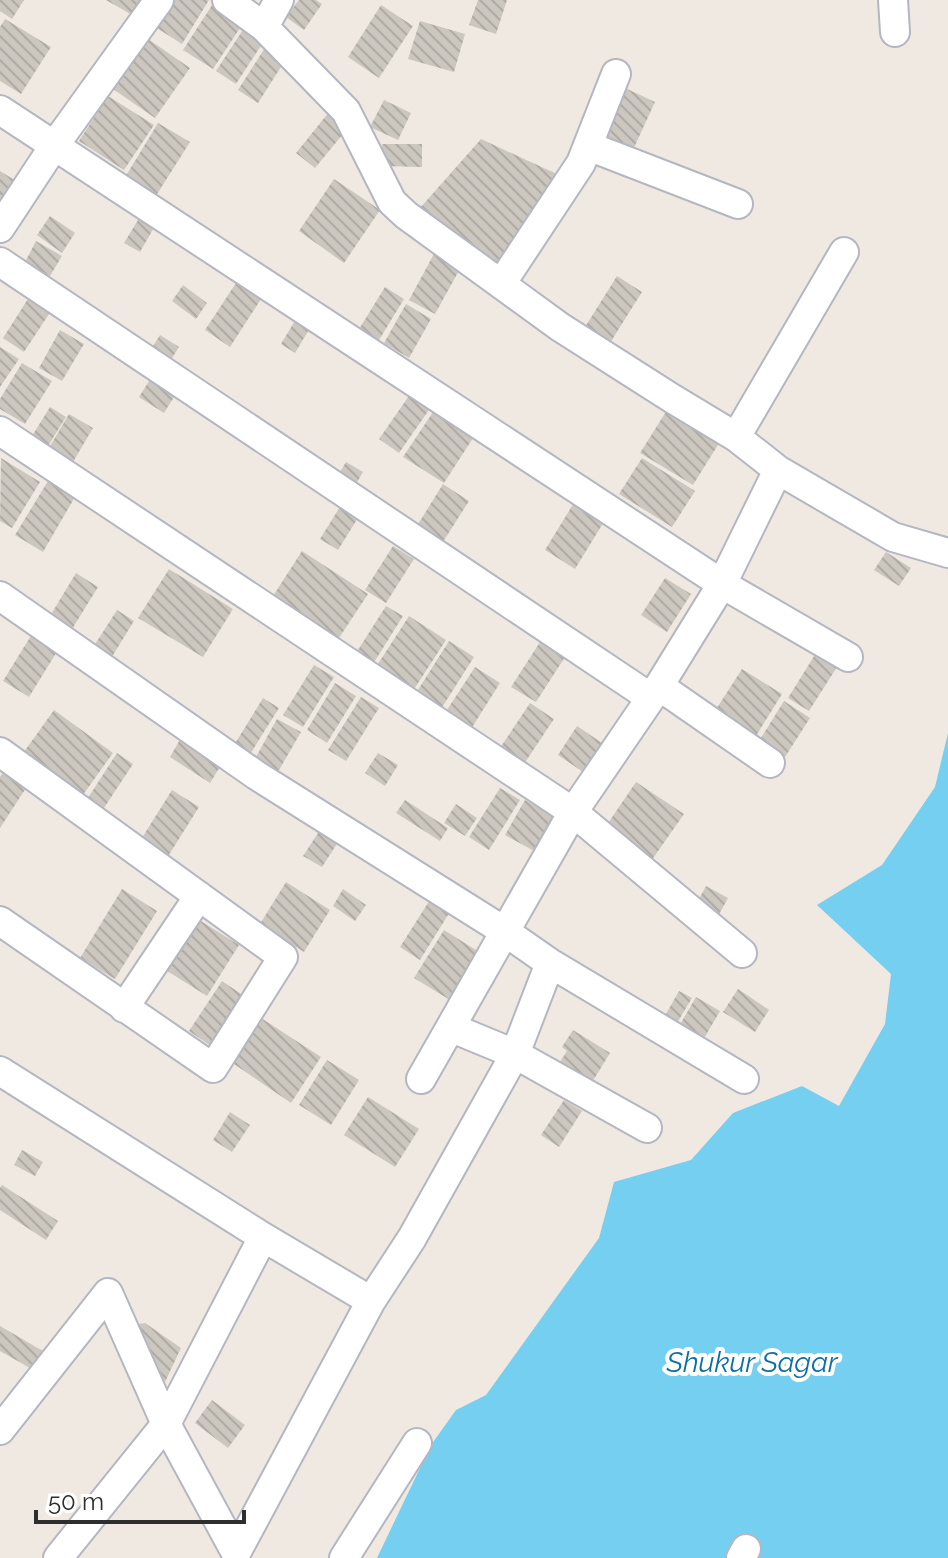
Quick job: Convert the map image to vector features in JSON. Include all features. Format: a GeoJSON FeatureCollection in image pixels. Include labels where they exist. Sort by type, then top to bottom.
{"type":"FeatureCollection","features":[{"type":"Feature","properties":{"kind":"street"},"geometry":{"type":"LineString","coordinates":[[0,228],[54,146],[159,0]]}},
{"type":"Feature","properties":{"kind":"street"},"geometry":{"type":"LineString","coordinates":[[227,0],[264,27],[346,111],[392,202],[406,215],[560,327],[736,437],[778,470],[893,537],[948,553]]}},
{"type":"Feature","properties":{"kind":"street"},"geometry":{"type":"LineString","coordinates":[[264,27],[279,0]]}},
{"type":"Feature","properties":{"kind":"street"},"geometry":{"type":"LineString","coordinates":[[893,0],[895,32]]}},
{"type":"Feature","properties":{"kind":"street"},"geometry":{"type":"LineString","coordinates":[[501,284],[581,163],[616,74]]}},
{"type":"Feature","properties":{"kind":"street"},"geometry":{"type":"LineString","coordinates":[[0,110],[722,584],[848,657]]}},
{"type":"Feature","properties":{"kind":"street"},"geometry":{"type":"LineString","coordinates":[[588,146],[738,204]]}},
{"type":"Feature","properties":{"kind":"street"},"geometry":{"type":"LineString","coordinates":[[736,437],[844,252]]}},
{"type":"Feature","properties":{"kind":"street"},"geometry":{"type":"LineString","coordinates":[[0,262],[655,692],[770,763]]}},
{"type":"Feature","properties":{"kind":"street"},"geometry":{"type":"LineString","coordinates":[[0,431],[573,812],[742,953]]}},
{"type":"Feature","properties":{"kind":"street"},"geometry":{"type":"LineString","coordinates":[[421,1079],[573,812],[655,692],[722,584],[778,470]]}},
{"type":"Feature","properties":{"kind":"street"},"geometry":{"type":"LineString","coordinates":[[0,596],[256,775],[550,963],[744,1079]]}},
{"type":"Feature","properties":{"kind":"street"},"geometry":{"type":"LineString","coordinates":[[0,752],[283,957],[213,1068],[0,921]]}},
{"type":"Feature","properties":{"kind":"street"},"geometry":{"type":"LineString","coordinates":[[124,1008],[199,896]]}},
{"type":"Feature","properties":{"kind":"street"},"geometry":{"type":"LineString","coordinates":[[234,1555],[371,1301],[412,1238],[515,1054],[550,963]]}},
{"type":"Feature","properties":{"kind":"street"},"geometry":{"type":"LineString","coordinates":[[452,1028],[515,1054],[647,1128]]}},
{"type":"Feature","properties":{"kind":"street"},"geometry":{"type":"LineString","coordinates":[[0,1071],[263,1237],[371,1301]]}},
{"type":"Feature","properties":{"kind":"street"},"geometry":{"type":"LineString","coordinates":[[58,1558],[166,1424],[263,1237]]}},
{"type":"Feature","properties":{"kind":"street"},"geometry":{"type":"LineString","coordinates":[[0,1430],[108,1293],[166,1424],[234,1555]]}},
{"type":"Feature","properties":{"kind":"street"},"geometry":{"type":"LineString","coordinates":[[344,1558],[417,1443]]}},
{"type":"Feature","properties":{"kind":"water","name":"Shukur Sagar"},"geometry":{"type":"Polygon","coordinates":[[[948,733],[948,1558],[377,1558],[431,1445],[456,1410],[486,1395],[599,1238],[614,1182],[691,1160],[733,1113],[802,1086],[839,1106],[885,1024],[891,974],[817,905],[882,865],[935,787],[948,733]]]}},
{"type":"Feature","properties":{"kind":"building"},"geometry":{"type":"Polygon","coordinates":[[[0,0],[24,0],[12,19],[0,11],[0,0]]]}},
{"type":"Feature","properties":{"kind":"building"},"geometry":{"type":"Polygon","coordinates":[[[106,0],[143,0],[134,16],[106,0]]]}},
{"type":"Feature","properties":{"kind":"building"},"geometry":{"type":"Polygon","coordinates":[[[167,0],[209,0],[182,44],[152,25],[167,0]]]}},
{"type":"Feature","properties":{"kind":"building"},"geometry":{"type":"Polygon","coordinates":[[[299,0],[316,0],[322,4],[304,30],[286,17],[299,0]]]}},
{"type":"Feature","properties":{"kind":"building"},"geometry":{"type":"Polygon","coordinates":[[[478,0],[507,0],[496,34],[469,25],[478,0]]]}},
{"type":"Feature","properties":{"kind":"building"},"geometry":{"type":"Polygon","coordinates":[[[214,2],[244,22],[213,69],[183,50],[214,2]]]}},
{"type":"Feature","properties":{"kind":"building"},"geometry":{"type":"Polygon","coordinates":[[[381,5],[413,26],[379,78],[348,57],[381,5]]]}},
{"type":"Feature","properties":{"kind":"building"},"geometry":{"type":"Polygon","coordinates":[[[5,19],[51,47],[21,94],[0,81],[0,27],[5,19]]]}},
{"type":"Feature","properties":{"kind":"building"},"geometry":{"type":"Polygon","coordinates":[[[420,21],[465,34],[454,72],[408,59],[420,21]]]}},
{"type":"Feature","properties":{"kind":"building"},"geometry":{"type":"Polygon","coordinates":[[[246,25],[266,38],[236,84],[216,71],[246,25]]]}},
{"type":"Feature","properties":{"kind":"building"},"geometry":{"type":"Polygon","coordinates":[[[148,39],[190,68],[155,118],[113,89],[148,39]]]}},
{"type":"Feature","properties":{"kind":"building"},"geometry":{"type":"Polygon","coordinates":[[[268,43],[288,56],[258,103],[238,90],[268,43]]]}},
{"type":"Feature","properties":{"kind":"building"},"geometry":{"type":"Polygon","coordinates":[[[623,87],[655,102],[632,152],[599,138],[623,87]]]}},
{"type":"Feature","properties":{"kind":"building"},"geometry":{"type":"Polygon","coordinates":[[[108,96],[154,125],[124,170],[79,141],[108,96]]]}},
{"type":"Feature","properties":{"kind":"building"},"geometry":{"type":"Polygon","coordinates":[[[384,100],[411,113],[398,140],[370,127],[384,100]]]}},
{"type":"Feature","properties":{"kind":"building"},"geometry":{"type":"Polygon","coordinates":[[[329,112],[348,128],[315,168],[296,153],[329,112]]]}},
{"type":"Feature","properties":{"kind":"building"},"geometry":{"type":"Polygon","coordinates":[[[158,123],[190,142],[154,199],[124,179],[158,123]]]}},
{"type":"Feature","properties":{"kind":"building"},"geometry":{"type":"Polygon","coordinates":[[[481,139],[559,175],[493,271],[413,216],[481,139]]]}},
{"type":"Feature","properties":{"kind":"building"},"geometry":{"type":"Polygon","coordinates":[[[382,144],[422,144],[422,167],[381,166],[382,144]]]}},
{"type":"Feature","properties":{"kind":"building"},"geometry":{"type":"Polygon","coordinates":[[[0,171],[21,184],[0,217],[0,171]]]}},
{"type":"Feature","properties":{"kind":"building"},"geometry":{"type":"Polygon","coordinates":[[[334,179],[380,210],[344,263],[299,231],[334,179]]]}},
{"type":"Feature","properties":{"kind":"building"},"geometry":{"type":"Polygon","coordinates":[[[144,210],[159,219],[140,252],[124,243],[144,210]]]}},
{"type":"Feature","properties":{"kind":"building"},"geometry":{"type":"Polygon","coordinates":[[[50,216],[75,233],[62,253],[37,235],[50,216]]]}},
{"type":"Feature","properties":{"kind":"building"},"geometry":{"type":"Polygon","coordinates":[[[36,241],[62,256],[50,276],[25,262],[36,241]]]}},
{"type":"Feature","properties":{"kind":"building"},"geometry":{"type":"Polygon","coordinates":[[[435,252],[461,267],[435,314],[409,300],[435,252]]]}},
{"type":"Feature","properties":{"kind":"building"},"geometry":{"type":"Polygon","coordinates":[[[617,276],[642,292],[610,343],[585,327],[617,276]]]}},
{"type":"Feature","properties":{"kind":"building"},"geometry":{"type":"Polygon","coordinates":[[[238,280],[263,296],[230,347],[205,330],[238,280]]]}},
{"type":"Feature","properties":{"kind":"building"},"geometry":{"type":"Polygon","coordinates":[[[183,285],[207,303],[196,319],[172,301],[183,285]]]}},
{"type":"Feature","properties":{"kind":"building"},"geometry":{"type":"Polygon","coordinates":[[[385,287],[404,299],[376,345],[356,334],[385,287]]]}},
{"type":"Feature","properties":{"kind":"building"},"geometry":{"type":"Polygon","coordinates":[[[33,291],[55,305],[24,352],[3,338],[33,291]]]}},
{"type":"Feature","properties":{"kind":"building"},"geometry":{"type":"Polygon","coordinates":[[[406,304],[431,319],[409,358],[384,343],[406,304]]]}},
{"type":"Feature","properties":{"kind":"building"},"geometry":{"type":"Polygon","coordinates":[[[296,319],[310,328],[295,353],[281,344],[296,319]]]}},
{"type":"Feature","properties":{"kind":"building"},"geometry":{"type":"Polygon","coordinates":[[[60,330],[84,344],[62,381],[39,368],[60,330]]]}},
{"type":"Feature","properties":{"kind":"building"},"geometry":{"type":"Polygon","coordinates":[[[160,335],[179,347],[169,363],[150,351],[160,335]]]}},
{"type":"Feature","properties":{"kind":"building"},"geometry":{"type":"Polygon","coordinates":[[[0,347],[19,359],[0,387],[0,347]]]}},
{"type":"Feature","properties":{"kind":"building"},"geometry":{"type":"Polygon","coordinates":[[[22,363],[52,381],[25,424],[0,409],[0,399],[22,363]]]}},
{"type":"Feature","properties":{"kind":"building"},"geometry":{"type":"Polygon","coordinates":[[[154,373],[179,389],[164,413],[139,397],[154,373]]]}},
{"type":"Feature","properties":{"kind":"building"},"geometry":{"type":"Polygon","coordinates":[[[411,393],[431,407],[399,453],[379,439],[411,393]]]}},
{"type":"Feature","properties":{"kind":"building"},"geometry":{"type":"Polygon","coordinates":[[[50,407],[66,417],[48,446],[32,436],[50,407]]]}},
{"type":"Feature","properties":{"kind":"building"},"geometry":{"type":"Polygon","coordinates":[[[669,407],[721,440],[693,485],[640,453],[669,407]]]}},
{"type":"Feature","properties":{"kind":"building"},"geometry":{"type":"Polygon","coordinates":[[[435,409],[475,435],[444,483],[403,457],[435,409]]]}},
{"type":"Feature","properties":{"kind":"building"},"geometry":{"type":"Polygon","coordinates":[[[69,414],[93,428],[73,462],[49,448],[69,414]]]}},
{"type":"Feature","properties":{"kind":"building"},"geometry":{"type":"Polygon","coordinates":[[[1,458],[40,482],[12,528],[0,521],[1,458]]]}},
{"type":"Feature","properties":{"kind":"building"},"geometry":{"type":"Polygon","coordinates":[[[642,458],[695,491],[672,527],[619,494],[642,458]]]}},
{"type":"Feature","properties":{"kind":"building"},"geometry":{"type":"Polygon","coordinates":[[[346,462],[363,472],[353,489],[336,479],[346,462]]]}},
{"type":"Feature","properties":{"kind":"building"},"geometry":{"type":"Polygon","coordinates":[[[48,481],[75,497],[43,552],[15,535],[48,481]]]}},
{"type":"Feature","properties":{"kind":"building"},"geometry":{"type":"Polygon","coordinates":[[[443,484],[469,501],[441,545],[415,529],[443,484]]]}},
{"type":"Feature","properties":{"kind":"building"},"geometry":{"type":"Polygon","coordinates":[[[580,493],[610,512],[575,569],[545,550],[580,493]]]}},
{"type":"Feature","properties":{"kind":"building"},"geometry":{"type":"Polygon","coordinates":[[[343,502],[361,513],[338,550],[320,539],[343,502]]]}},
{"type":"Feature","properties":{"kind":"building"},"geometry":{"type":"Polygon","coordinates":[[[393,546],[414,559],[386,603],[365,590],[393,546]]]}},
{"type":"Feature","properties":{"kind":"building"},"geometry":{"type":"Polygon","coordinates":[[[302,551],[368,594],[339,638],[273,596],[302,551]]]}},
{"type":"Feature","properties":{"kind":"building"},"geometry":{"type":"Polygon","coordinates":[[[886,552],[911,568],[899,586],[874,570],[886,552]]]}},
{"type":"Feature","properties":{"kind":"building"},"geometry":{"type":"Polygon","coordinates":[[[169,569],[233,609],[203,657],[138,618],[169,569]]]}},
{"type":"Feature","properties":{"kind":"building"},"geometry":{"type":"Polygon","coordinates":[[[76,573],[98,587],[69,634],[47,621],[76,573]]]}},
{"type":"Feature","properties":{"kind":"building"},"geometry":{"type":"Polygon","coordinates":[[[665,578],[691,594],[667,632],[641,615],[665,578]]]}},
{"type":"Feature","properties":{"kind":"building"},"geometry":{"type":"Polygon","coordinates":[[[386,606],[403,616],[373,664],[356,653],[386,606]]]}},
{"type":"Feature","properties":{"kind":"building"},"geometry":{"type":"Polygon","coordinates":[[[117,610],[134,621],[110,660],[92,649],[117,610]]]}},
{"type":"Feature","properties":{"kind":"building"},"geometry":{"type":"Polygon","coordinates":[[[409,616],[446,640],[411,694],[374,670],[409,616]]]}},
{"type":"Feature","properties":{"kind":"building"},"geometry":{"type":"Polygon","coordinates":[[[32,634],[58,650],[29,697],[3,681],[32,634]]]}},
{"type":"Feature","properties":{"kind":"building"},"geometry":{"type":"Polygon","coordinates":[[[542,639],[567,654],[536,702],[511,687],[542,639]]]}},
{"type":"Feature","properties":{"kind":"building"},"geometry":{"type":"Polygon","coordinates":[[[449,641],[474,657],[441,709],[416,693],[449,641]]]}},
{"type":"Feature","properties":{"kind":"building"},"geometry":{"type":"Polygon","coordinates":[[[816,653],[837,667],[809,711],[788,698],[816,653]]]}},
{"type":"Feature","properties":{"kind":"building"},"geometry":{"type":"Polygon","coordinates":[[[314,665],[334,677],[303,727],[283,715],[314,665]]]}},
{"type":"Feature","properties":{"kind":"building"},"geometry":{"type":"Polygon","coordinates":[[[475,667],[500,683],[471,729],[445,713],[475,667]]]}},
{"type":"Feature","properties":{"kind":"building"},"geometry":{"type":"Polygon","coordinates":[[[742,669],[782,694],[756,736],[715,711],[742,669]]]}},
{"type":"Feature","properties":{"kind":"building"},"geometry":{"type":"Polygon","coordinates":[[[335,683],[356,696],[327,743],[307,730],[335,683]]]}},
{"type":"Feature","properties":{"kind":"building"},"geometry":{"type":"Polygon","coordinates":[[[361,697],[379,708],[346,761],[328,750],[361,697]]]}},
{"type":"Feature","properties":{"kind":"building"},"geometry":{"type":"Polygon","coordinates":[[[263,698],[279,708],[247,759],[231,750],[263,698]]]}},
{"type":"Feature","properties":{"kind":"building"},"geometry":{"type":"Polygon","coordinates":[[[784,701],[810,718],[785,757],[759,741],[784,701]]]}},
{"type":"Feature","properties":{"kind":"building"},"geometry":{"type":"Polygon","coordinates":[[[530,703],[554,719],[524,764],[500,748],[530,703]]]}},
{"type":"Feature","properties":{"kind":"building"},"geometry":{"type":"Polygon","coordinates":[[[54,710],[113,753],[80,799],[21,756],[54,710]]]}},
{"type":"Feature","properties":{"kind":"building"},"geometry":{"type":"Polygon","coordinates":[[[277,719],[301,732],[275,777],[252,764],[277,719]]]}},
{"type":"Feature","properties":{"kind":"building"},"geometry":{"type":"Polygon","coordinates":[[[577,726],[605,745],[586,774],[558,755],[577,726]]]}},
{"type":"Feature","properties":{"kind":"building"},"geometry":{"type":"Polygon","coordinates":[[[182,736],[223,762],[210,783],[170,757],[182,736]]]}},
{"type":"Feature","properties":{"kind":"building"},"geometry":{"type":"Polygon","coordinates":[[[117,753],[133,764],[100,814],[84,804],[117,753]]]}},
{"type":"Feature","properties":{"kind":"building"},"geometry":{"type":"Polygon","coordinates":[[[378,753],[398,765],[385,786],[365,773],[378,753]]]}},
{"type":"Feature","properties":{"kind":"building"},"geometry":{"type":"Polygon","coordinates":[[[5,769],[28,785],[0,828],[0,777],[5,769]]]}},
{"type":"Feature","properties":{"kind":"building"},"geometry":{"type":"Polygon","coordinates":[[[636,782],[684,814],[649,864],[602,832],[636,782]]]}},
{"type":"Feature","properties":{"kind":"building"},"geometry":{"type":"Polygon","coordinates":[[[500,788],[520,800],[489,850],[469,837],[500,788]]]}},
{"type":"Feature","properties":{"kind":"building"},"geometry":{"type":"Polygon","coordinates":[[[172,790],[199,807],[167,858],[140,841],[172,790]]]}},
{"type":"Feature","properties":{"kind":"building"},"geometry":{"type":"Polygon","coordinates":[[[405,800],[448,828],[440,841],[396,813],[405,800]]]}},
{"type":"Feature","properties":{"kind":"building"},"geometry":{"type":"Polygon","coordinates":[[[525,800],[558,818],[538,853],[505,835],[525,800]]]}},
{"type":"Feature","properties":{"kind":"building"},"geometry":{"type":"Polygon","coordinates":[[[456,804],[477,818],[465,836],[444,823],[456,804]]]}},
{"type":"Feature","properties":{"kind":"building"},"geometry":{"type":"Polygon","coordinates":[[[324,824],[342,836],[322,867],[303,856],[324,824]]]}},
{"type":"Feature","properties":{"kind":"building"},"geometry":{"type":"Polygon","coordinates":[[[286,882],[330,910],[304,952],[260,924],[286,882]]]}},
{"type":"Feature","properties":{"kind":"building"},"geometry":{"type":"Polygon","coordinates":[[[706,886],[728,898],[716,920],[694,908],[706,886]]]}},
{"type":"Feature","properties":{"kind":"building"},"geometry":{"type":"Polygon","coordinates":[[[122,889],[157,911],[115,979],[80,958],[122,889]]]}},
{"type":"Feature","properties":{"kind":"building"},"geometry":{"type":"Polygon","coordinates":[[[343,889],[366,905],[355,921],[333,906],[343,889]]]}},
{"type":"Feature","properties":{"kind":"building"},"geometry":{"type":"Polygon","coordinates":[[[433,895],[453,907],[420,960],[400,947],[433,895]]]}},
{"type":"Feature","properties":{"kind":"building"},"geometry":{"type":"Polygon","coordinates":[[[193,916],[239,945],[207,996],[161,967],[193,916]]]}},
{"type":"Feature","properties":{"kind":"building"},"geometry":{"type":"Polygon","coordinates":[[[444,930],[479,952],[450,1000],[414,978],[444,930]]]}},
{"type":"Feature","properties":{"kind":"building"},"geometry":{"type":"Polygon","coordinates":[[[222,981],[247,998],[214,1048],[189,1031],[222,981]]]}},
{"type":"Feature","properties":{"kind":"building"},"geometry":{"type":"Polygon","coordinates":[[[738,989],[769,1010],[755,1032],[723,1012],[738,989]]]}},
{"type":"Feature","properties":{"kind":"building"},"geometry":{"type":"Polygon","coordinates":[[[679,991],[692,998],[674,1028],[662,1021],[679,991]]]}},
{"type":"Feature","properties":{"kind":"building"},"geometry":{"type":"Polygon","coordinates":[[[696,997],[720,1011],[702,1042],[678,1028],[696,997]]]}},
{"type":"Feature","properties":{"kind":"building"},"geometry":{"type":"Polygon","coordinates":[[[258,1016],[321,1057],[291,1103],[228,1060],[258,1016]]]}},
{"type":"Feature","properties":{"kind":"building"},"geometry":{"type":"Polygon","coordinates":[[[573,1030],[610,1053],[588,1089],[556,1068],[567,1051],[562,1047],[573,1030]]]}},
{"type":"Feature","properties":{"kind":"building"},"geometry":{"type":"Polygon","coordinates":[[[327,1060],[359,1080],[331,1125],[299,1105],[327,1060]]]}},
{"type":"Feature","properties":{"kind":"building"},"geometry":{"type":"Polygon","coordinates":[[[368,1097],[419,1129],[395,1167],[344,1135],[368,1097]]]}},
{"type":"Feature","properties":{"kind":"building"},"geometry":{"type":"Polygon","coordinates":[[[564,1100],[582,1111],[559,1147],[541,1135],[564,1100]]]}},
{"type":"Feature","properties":{"kind":"building"},"geometry":{"type":"Polygon","coordinates":[[[230,1112],[250,1125],[232,1152],[213,1140],[230,1112]]]}},
{"type":"Feature","properties":{"kind":"building"},"geometry":{"type":"Polygon","coordinates":[[[22,1150],[43,1162],[35,1176],[14,1165],[22,1150]]]}},
{"type":"Feature","properties":{"kind":"building"},"geometry":{"type":"Polygon","coordinates":[[[2,1185],[58,1221],[46,1240],[0,1210],[2,1185]]]}},
{"type":"Feature","properties":{"kind":"building"},"geometry":{"type":"Polygon","coordinates":[[[145,1323],[181,1348],[165,1382],[138,1324],[145,1323]]]}},
{"type":"Feature","properties":{"kind":"building"},"geometry":{"type":"Polygon","coordinates":[[[0,1326],[48,1354],[37,1372],[0,1351],[0,1326]]]}},
{"type":"Feature","properties":{"kind":"building"},"geometry":{"type":"Polygon","coordinates":[[[212,1400],[245,1425],[228,1448],[195,1423],[212,1400]]]}}]}
